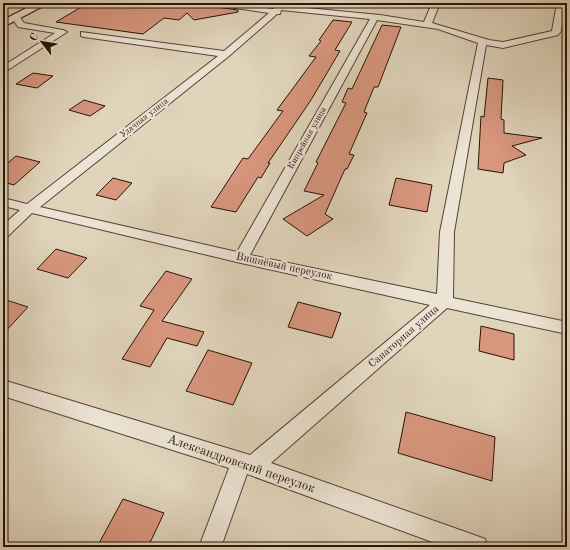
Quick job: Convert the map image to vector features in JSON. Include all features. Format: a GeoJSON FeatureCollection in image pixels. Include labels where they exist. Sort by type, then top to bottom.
{"type":"FeatureCollection","features":[{"type":"Feature","properties":{"kind":"main road"},"geometry":{"type":"LineString","coordinates":[[3,24],[44,3]]}},
{"type":"Feature","properties":{"kind":"street"},"geometry":{"type":"LineString","coordinates":[[214,3],[281,7],[427,25],[465,34],[494,45],[503,45],[555,33],[557,31],[562,3]]}},
{"type":"Feature","properties":{"kind":"street"},"geometry":{"type":"LineString","coordinates":[[427,25],[436,3]]}},
{"type":"Feature","properties":{"kind":"street","name":"Удачная улица"},"geometry":{"type":"LineString","coordinates":[[3,233],[30,208],[226,54],[281,7]]}},
{"type":"Feature","properties":{"kind":"street"},"geometry":{"type":"LineString","coordinates":[[3,70],[63,32],[21,25],[16,18]]}},
{"type":"Feature","properties":{"kind":"street","name":"Кипрейная улица"},"geometry":{"type":"LineString","coordinates":[[241,258],[374,18]]}},
{"type":"Feature","properties":{"kind":"street"},"geometry":{"type":"LineString","coordinates":[[84,34],[226,54]]}},
{"type":"Feature","properties":{"kind":"street","name":"Санаторная улица"},"geometry":{"type":"LineString","coordinates":[[247,464],[445,301],[447,232],[483,40]]}},
{"type":"Feature","properties":{"kind":"street","name":"Вишнёвый переулок"},"geometry":{"type":"LineString","coordinates":[[3,202],[241,258],[567,328]]}},
{"type":"Feature","properties":{"kind":"street","name":"Александровский переулок"},"geometry":{"type":"LineString","coordinates":[[3,388],[247,464],[477,547]]}},
{"type":"Feature","properties":{"kind":"street"},"geometry":{"type":"LineString","coordinates":[[210,547],[247,464]]}},
{"type":"Feature","properties":{"kind":"building"},"geometry":{"type":"Polygon","coordinates":[[[88,3],[164,3],[179,5],[177,3],[189,3],[238,10],[238,12],[194,20],[187,13],[179,20],[164,18],[143,34],[56,22],[88,3]]]}},
{"type":"Feature","properties":{"kind":"building"},"geometry":{"type":"Polygon","coordinates":[[[333,20],[352,22],[335,50],[340,51],[311,100],[268,163],[270,163],[261,178],[258,177],[236,212],[211,207],[243,158],[248,159],[283,111],[277,110],[316,57],[309,56],[321,41],[319,40],[333,20]]]}},
{"type":"Feature","properties":{"kind":"building"},"geometry":{"type":"Polygon","coordinates":[[[382,25],[401,27],[378,87],[374,87],[364,112],[367,113],[349,154],[354,155],[347,169],[345,169],[325,214],[333,219],[307,236],[283,219],[324,195],[304,191],[318,163],[316,162],[346,103],[342,102],[348,88],[352,89],[382,25]]]}},
{"type":"Feature","properties":{"kind":"building"},"geometry":{"type":"Polygon","coordinates":[[[33,73],[53,76],[37,88],[16,84],[33,73]]]}},
{"type":"Feature","properties":{"kind":"building"},"geometry":{"type":"Polygon","coordinates":[[[488,78],[503,80],[501,119],[504,120],[504,133],[542,138],[512,146],[526,155],[504,163],[503,173],[478,169],[481,116],[484,117],[488,78]]]}},
{"type":"Feature","properties":{"kind":"building"},"geometry":{"type":"Polygon","coordinates":[[[84,100],[105,106],[90,116],[69,110],[84,100]]]}},
{"type":"Feature","properties":{"kind":"building"},"geometry":{"type":"Polygon","coordinates":[[[16,156],[40,162],[14,185],[3,182],[3,167],[16,156]]]}},
{"type":"Feature","properties":{"kind":"building"},"geometry":{"type":"Polygon","coordinates":[[[113,178],[132,183],[116,200],[96,195],[113,178]]]}},
{"type":"Feature","properties":{"kind":"building"},"geometry":{"type":"Polygon","coordinates":[[[396,178],[432,185],[427,212],[389,205],[396,178]]]}},
{"type":"Feature","properties":{"kind":"building"},"geometry":{"type":"Polygon","coordinates":[[[56,249],[87,258],[68,278],[37,269],[56,249]]]}},
{"type":"Feature","properties":{"kind":"building"},"geometry":{"type":"Polygon","coordinates":[[[166,271],[192,279],[162,321],[204,332],[197,346],[167,338],[150,367],[122,359],[154,310],[140,306],[166,271]]]}},
{"type":"Feature","properties":{"kind":"building"},"geometry":{"type":"Polygon","coordinates":[[[3,299],[28,307],[3,334],[3,299]]]}},
{"type":"Feature","properties":{"kind":"building"},"geometry":{"type":"Polygon","coordinates":[[[298,302],[341,313],[332,338],[288,327],[298,302]]]}},
{"type":"Feature","properties":{"kind":"building"},"geometry":{"type":"Polygon","coordinates":[[[481,326],[514,334],[514,360],[479,351],[481,326]]]}},
{"type":"Feature","properties":{"kind":"building"},"geometry":{"type":"Polygon","coordinates":[[[208,350],[252,363],[233,405],[186,391],[208,350]]]}},
{"type":"Feature","properties":{"kind":"building"},"geometry":{"type":"Polygon","coordinates":[[[406,412],[495,437],[492,481],[398,453],[406,412]]]}},
{"type":"Feature","properties":{"kind":"building"},"geometry":{"type":"Polygon","coordinates":[[[123,499],[164,513],[148,547],[97,547],[123,499]]]}}]}
